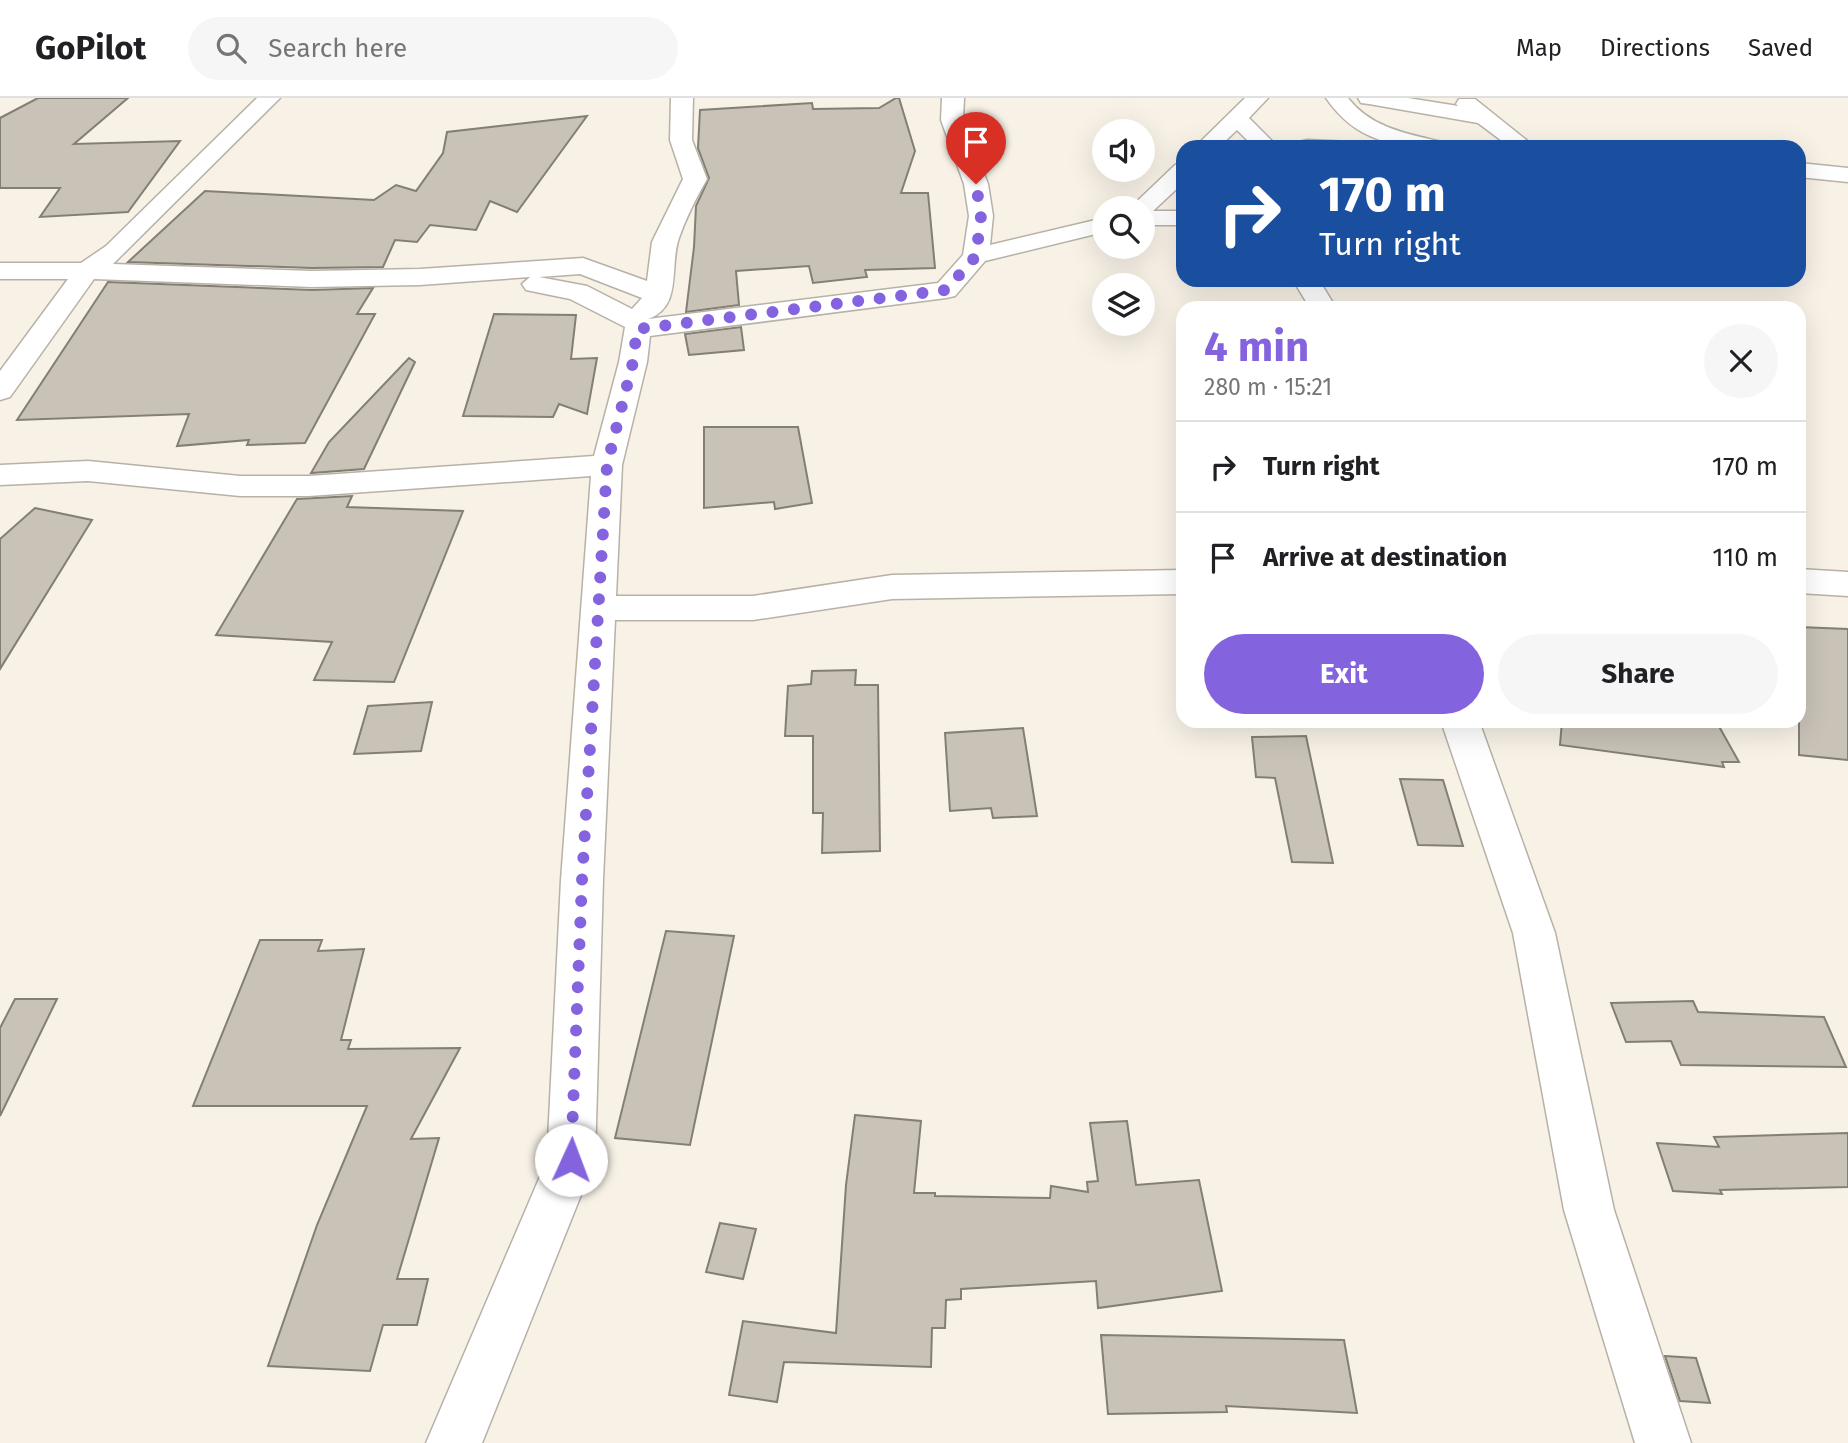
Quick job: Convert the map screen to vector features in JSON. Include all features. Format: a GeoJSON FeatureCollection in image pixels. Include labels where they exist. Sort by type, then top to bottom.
{"type":"FeatureCollection","features":[{"type":"Feature","properties":{"kind":"street"},"geometry":{"type":"LineString","coordinates":[[0,391],[87,271],[115,251],[269,98]]}},
{"type":"Feature","properties":{"kind":"street"},"geometry":{"type":"LineString","coordinates":[[454,1443],[571,1160],[582,880],[607,465],[633,362],[636,325],[659,295],[665,242],[695,179],[681,140],[682,98]]}},
{"type":"Feature","properties":{"kind":"street"},"geometry":{"type":"LineString","coordinates":[[499,272],[537,284],[578,292],[636,325],[946,290],[976,256],[981,216],[976,184],[952,120],[953,98]]}},
{"type":"Feature","properties":{"kind":"street"},"geometry":{"type":"LineString","coordinates":[[1213,140],[1257,98]]}},
{"type":"Feature","properties":{"kind":"street"},"geometry":{"type":"LineString","coordinates":[[1337,98],[1356,122],[1375,131],[1408,140]]}},
{"type":"Feature","properties":{"kind":"street"},"geometry":{"type":"LineString","coordinates":[[1368,98],[1487,118]]}},
{"type":"Feature","properties":{"kind":"street"},"geometry":{"type":"LineString","coordinates":[[1458,98],[1515,140]]}},
{"type":"Feature","properties":{"kind":"street"},"geometry":{"type":"LineString","coordinates":[[1236,117],[1260,140]]}},
{"type":"Feature","properties":{"kind":"street"},"geometry":{"type":"LineString","coordinates":[[1806,171],[1848,176]]}},
{"type":"Feature","properties":{"kind":"street"},"geometry":{"type":"LineString","coordinates":[[1155,196],[1176,176]]}},
{"type":"Feature","properties":{"kind":"street"},"geometry":{"type":"LineString","coordinates":[[1155,218],[1176,218]]}},
{"type":"Feature","properties":{"kind":"street"},"geometry":{"type":"LineString","coordinates":[[976,256],[1092,228]]}},
{"type":"Feature","properties":{"kind":"street"},"geometry":{"type":"LineString","coordinates":[[0,271],[87,271],[312,279],[583,266],[659,295]]}},
{"type":"Feature","properties":{"kind":"street"},"geometry":{"type":"LineString","coordinates":[[0,475],[88,471],[240,486],[309,486],[607,465]]}},
{"type":"Feature","properties":{"kind":"street"},"geometry":{"type":"LineString","coordinates":[[1806,581],[1848,584]]}},
{"type":"Feature","properties":{"kind":"street"},"geometry":{"type":"LineString","coordinates":[[599,608],[753,608],[892,587],[1176,583]]}},
{"type":"Feature","properties":{"kind":"street"},"geometry":{"type":"LineString","coordinates":[[1462,728],[1534,933],[1589,1210],[1663,1443]]}},
{"type":"Feature","properties":{"kind":"building"},"geometry":{"type":"Polygon","coordinates":[[[38,98],[128,98],[74,144],[180,141],[128,212],[40,217],[60,188],[0,188],[0,118],[38,98]]]}},
{"type":"Feature","properties":{"kind":"building"},"geometry":{"type":"Polygon","coordinates":[[[899,98],[915,151],[901,193],[928,193],[935,268],[865,270],[867,277],[813,283],[809,266],[736,271],[739,305],[686,312],[696,206],[709,178],[698,148],[700,110],[812,103],[813,109],[879,108],[899,98]]]}},
{"type":"Feature","properties":{"kind":"building"},"geometry":{"type":"Polygon","coordinates":[[[587,116],[517,212],[490,201],[476,230],[430,225],[417,242],[395,240],[383,267],[312,268],[128,262],[205,191],[374,200],[396,185],[416,191],[443,153],[447,132],[587,116]]]}},
{"type":"Feature","properties":{"kind":"building"},"geometry":{"type":"Polygon","coordinates":[[[108,282],[312,290],[373,288],[357,314],[375,314],[305,443],[247,445],[249,440],[177,446],[189,414],[17,420],[108,282]]]}},
{"type":"Feature","properties":{"kind":"building"},"geometry":{"type":"Polygon","coordinates":[[[494,314],[576,315],[571,359],[597,358],[587,414],[559,404],[553,417],[463,416],[494,314]]]}},
{"type":"Feature","properties":{"kind":"building"},"geometry":{"type":"Polygon","coordinates":[[[741,327],[744,350],[689,355],[685,334],[741,327]]]}},
{"type":"Feature","properties":{"kind":"building"},"geometry":{"type":"Polygon","coordinates":[[[409,358],[415,362],[364,469],[311,473],[329,442],[409,358]]]}},
{"type":"Feature","properties":{"kind":"building"},"geometry":{"type":"Polygon","coordinates":[[[704,427],[798,427],[812,503],[775,509],[774,502],[704,508],[704,427]]]}},
{"type":"Feature","properties":{"kind":"building"},"geometry":{"type":"Polygon","coordinates":[[[352,496],[347,507],[463,511],[394,682],[314,680],[332,642],[216,635],[297,499],[352,496]]]}},
{"type":"Feature","properties":{"kind":"building"},"geometry":{"type":"Polygon","coordinates":[[[35,508],[92,520],[0,669],[0,539],[35,508]]]}},
{"type":"Feature","properties":{"kind":"building"},"geometry":{"type":"Polygon","coordinates":[[[1806,627],[1848,629],[1848,760],[1799,755],[1799,728],[1806,728],[1806,627]]]}},
{"type":"Feature","properties":{"kind":"building"},"geometry":{"type":"Polygon","coordinates":[[[856,670],[855,685],[878,685],[880,851],[822,853],[823,813],[813,813],[813,736],[785,736],[788,686],[811,684],[812,671],[856,670]]]}},
{"type":"Feature","properties":{"kind":"building"},"geometry":{"type":"Polygon","coordinates":[[[432,702],[421,751],[354,754],[368,706],[432,702]]]}},
{"type":"Feature","properties":{"kind":"building"},"geometry":{"type":"Polygon","coordinates":[[[1023,728],[1037,816],[993,818],[991,808],[950,811],[945,733],[1023,728]]]}},
{"type":"Feature","properties":{"kind":"building"},"geometry":{"type":"Polygon","coordinates":[[[1561,728],[1720,728],[1739,762],[1722,762],[1724,767],[1560,745],[1561,728]]]}},
{"type":"Feature","properties":{"kind":"building"},"geometry":{"type":"Polygon","coordinates":[[[1306,736],[1333,863],[1292,862],[1275,778],[1256,777],[1252,737],[1306,736]]]}},
{"type":"Feature","properties":{"kind":"building"},"geometry":{"type":"Polygon","coordinates":[[[1400,779],[1443,780],[1463,846],[1418,845],[1400,779]]]}},
{"type":"Feature","properties":{"kind":"building"},"geometry":{"type":"Polygon","coordinates":[[[666,931],[734,936],[690,1145],[615,1138],[666,931]]]}},
{"type":"Feature","properties":{"kind":"building"},"geometry":{"type":"Polygon","coordinates":[[[260,940],[322,940],[318,951],[364,949],[341,1040],[351,1040],[348,1049],[460,1048],[411,1139],[439,1138],[397,1279],[428,1279],[417,1325],[383,1325],[370,1371],[268,1366],[317,1225],[367,1106],[193,1106],[260,940]]]}},
{"type":"Feature","properties":{"kind":"building"},"geometry":{"type":"Polygon","coordinates":[[[15,999],[57,999],[0,1116],[0,1028],[15,999]]]}},
{"type":"Feature","properties":{"kind":"building"},"geometry":{"type":"Polygon","coordinates":[[[1693,1001],[1698,1012],[1824,1017],[1846,1067],[1681,1065],[1671,1041],[1626,1042],[1611,1003],[1693,1001]]]}},
{"type":"Feature","properties":{"kind":"building"},"geometry":{"type":"Polygon","coordinates":[[[855,1115],[921,1121],[914,1193],[935,1193],[935,1196],[1050,1198],[1051,1186],[1088,1192],[1087,1182],[1098,1181],[1090,1123],[1127,1121],[1136,1185],[1199,1180],[1222,1291],[1098,1308],[1096,1281],[961,1289],[961,1299],[946,1300],[945,1328],[932,1328],[931,1367],[784,1362],[777,1402],[729,1395],[743,1321],[836,1333],[846,1185],[855,1115]]]}},
{"type":"Feature","properties":{"kind":"building"},"geometry":{"type":"Polygon","coordinates":[[[1848,1133],[1848,1187],[1720,1190],[1722,1194],[1673,1191],[1657,1143],[1719,1147],[1714,1137],[1848,1133]]]}},
{"type":"Feature","properties":{"kind":"building"},"geometry":{"type":"Polygon","coordinates":[[[720,1223],[756,1229],[743,1279],[706,1272],[720,1223]]]}},
{"type":"Feature","properties":{"kind":"building"},"geometry":{"type":"Polygon","coordinates":[[[1101,1335],[1344,1340],[1357,1413],[1226,1406],[1227,1412],[1108,1414],[1101,1335]]]}},
{"type":"Feature","properties":{"kind":"building"},"geometry":{"type":"Polygon","coordinates":[[[1665,1356],[1696,1358],[1710,1403],[1680,1401],[1665,1356]]]}},
{"type":"Feature","properties":{"kind":"route"},"geometry":{"type":"LineString","coordinates":[[571,1160],[582,880],[607,465],[633,362],[637,329],[946,290],[976,256],[981,216],[976,184]]}}]}
